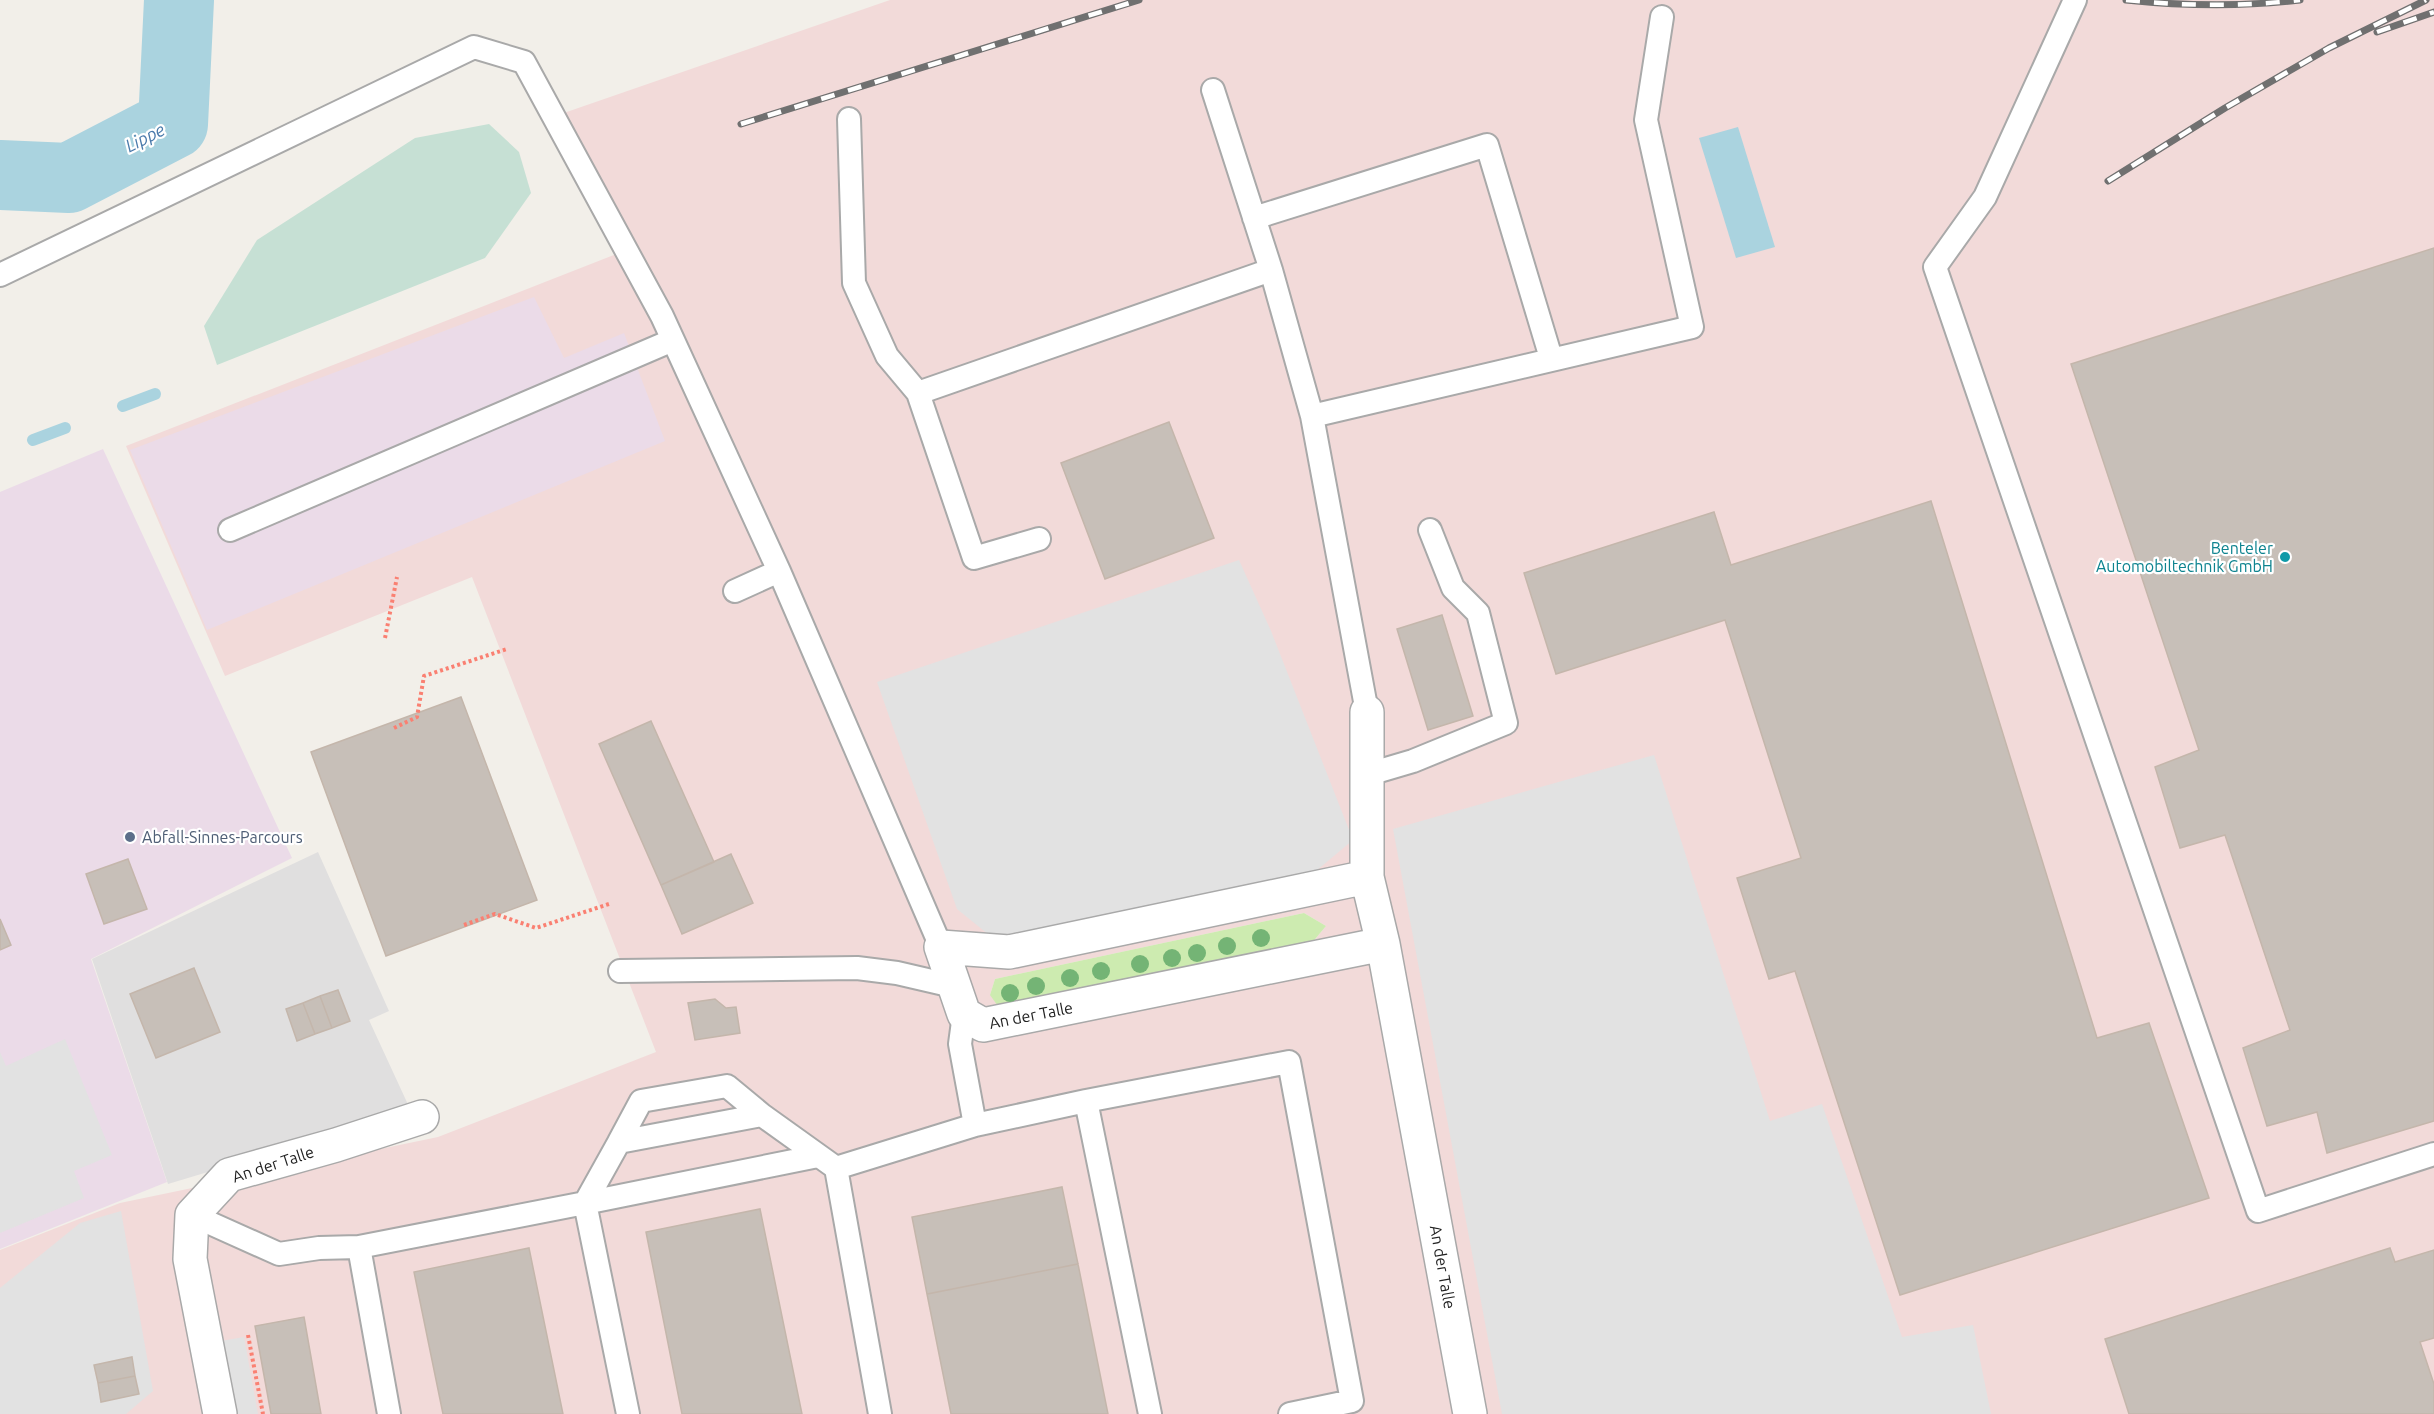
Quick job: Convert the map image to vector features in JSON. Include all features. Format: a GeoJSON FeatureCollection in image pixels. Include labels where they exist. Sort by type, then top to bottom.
{"type":"FeatureCollection","features":[{"type":"Feature","properties":{"kind":"street","name":"An der Talle"},"geometry":{"type":"LineString","coordinates":[[1367,712],[1369,774],[1366,877],[1383,944],[1470,1414]]}},
{"type":"Feature","properties":{"kind":"street"},"geometry":{"type":"LineString","coordinates":[[958,1000],[941,947],[1009,952],[1366,877]]}},
{"type":"Feature","properties":{"kind":"street","name":"An der Talle"},"geometry":{"type":"LineString","coordinates":[[958,1000],[983,1025],[1383,944]]}},
{"type":"Feature","properties":{"kind":"street","name":"An der Talle"},"geometry":{"type":"LineString","coordinates":[[192,1215],[229,1175],[336,1145],[422,1117]]}},
{"type":"Feature","properties":{"kind":"street"},"geometry":{"type":"LineString","coordinates":[[192,1215],[190,1259],[220,1414]]}},
{"type":"Feature","properties":{"kind":"lane"},"geometry":{"type":"LineString","coordinates":[[2075,0],[1985,197],[1935,267],[2258,1211],[2434,1154]]}},
{"type":"Feature","properties":{"kind":"lane"},"geometry":{"type":"LineString","coordinates":[[1312,416],[1551,358],[1692,327],[1646,120],[1662,17]]}},
{"type":"Feature","properties":{"kind":"lane"},"geometry":{"type":"LineString","coordinates":[[0,275],[474,47],[524,62],[662,316],[779,572],[941,947]]}},
{"type":"Feature","properties":{"kind":"lane"},"geometry":{"type":"LineString","coordinates":[[1213,90],[1271,270],[1312,416],[1367,712]]}},
{"type":"Feature","properties":{"kind":"lane"},"geometry":{"type":"LineString","coordinates":[[849,119],[854,283],[887,356],[918,393],[974,558],[1039,539]]}},
{"type":"Feature","properties":{"kind":"lane"},"geometry":{"type":"LineString","coordinates":[[1254,218],[1487,145],[1551,358]]}},
{"type":"Feature","properties":{"kind":"lane"},"geometry":{"type":"LineString","coordinates":[[918,393],[1271,270]]}},
{"type":"Feature","properties":{"kind":"lane"},"geometry":{"type":"LineString","coordinates":[[230,530],[673,340]]}},
{"type":"Feature","properties":{"kind":"lane"},"geometry":{"type":"LineString","coordinates":[[1369,774],[1413,762],[1506,723],[1478,613],[1453,588],[1430,530]]}},
{"type":"Feature","properties":{"kind":"lane"},"geometry":{"type":"LineString","coordinates":[[735,591],[779,572]]}},
{"type":"Feature","properties":{"kind":"lane"},"geometry":{"type":"LineString","coordinates":[[620,972],[857,968],[897,973],[958,1000],[960,1044],[975,1125]]}},
{"type":"Feature","properties":{"kind":"lane"},"geometry":{"type":"LineString","coordinates":[[192,1215],[279,1254],[319,1248],[359,1247],[765,1167],[827,1162],[975,1125],[1289,1062],[1352,1401],[1290,1414]]}},
{"type":"Feature","properties":{"kind":"lane"},"geometry":{"type":"LineString","coordinates":[[628,1414],[585,1203],[641,1101],[727,1086],[762,1116],[827,1162],[880,1414]]}},
{"type":"Feature","properties":{"kind":"lane"},"geometry":{"type":"LineString","coordinates":[[1086,1101],[1150,1414]]}},
{"type":"Feature","properties":{"kind":"lane"},"geometry":{"type":"LineString","coordinates":[[619,1142],[762,1116]]}},
{"type":"Feature","properties":{"kind":"lane"},"geometry":{"type":"LineString","coordinates":[[359,1247],[389,1414]]}},
{"type":"Feature","properties":{"kind":"path"},"geometry":{"type":"LineString","coordinates":[[386,638],[397,577]]}},
{"type":"Feature","properties":{"kind":"path"},"geometry":{"type":"LineString","coordinates":[[394,728],[417,717],[424,676],[507,649]]}},
{"type":"Feature","properties":{"kind":"path"},"geometry":{"type":"LineString","coordinates":[[464,925],[495,914],[536,928],[609,904]]}},
{"type":"Feature","properties":{"kind":"path"},"geometry":{"type":"LineString","coordinates":[[248,1335],[263,1414]]}},
{"type":"Feature","properties":{"kind":"shaded area"},"geometry":{"type":"Polygon","coordinates":[[[890,0],[2434,0],[2434,1414],[0,1414],[0,1250],[120,1203],[438,1137],[656,1052],[472,577],[225,676],[126,446],[624,251],[558,115],[890,0]],[[1304,913],[995,979],[990,995],[1311,944],[1326,926],[1304,913]]]}},
{"type":"Feature","properties":{"kind":"shaded area"},"geometry":{"type":"Polygon","coordinates":[[[534,297],[564,358],[624,333],[665,441],[207,630],[130,450],[534,297]]]}},
{"type":"Feature","properties":{"kind":"shaded area"},"geometry":{"type":"Polygon","coordinates":[[[103,449],[292,858],[91,959],[167,1182],[0,1249],[0,492],[103,449]]]}},
{"type":"Feature","properties":{"kind":"shaded area"},"geometry":{"type":"Polygon","coordinates":[[[1239,560],[1271,631],[1353,840],[1310,876],[994,939],[957,909],[877,682],[1239,560]]]}},
{"type":"Feature","properties":{"kind":"shaded area"},"geometry":{"type":"Polygon","coordinates":[[[1654,755],[1770,1121],[1822,1104],[1902,1337],[1973,1325],[1991,1414],[1502,1414],[1393,829],[1654,755]]]}},
{"type":"Feature","properties":{"kind":"shaded area"},"geometry":{"type":"Polygon","coordinates":[[[318,852],[389,1011],[369,1020],[411,1111],[168,1184],[92,959],[318,852]]]}},
{"type":"Feature","properties":{"kind":"shaded area"},"geometry":{"type":"Polygon","coordinates":[[[65,1039],[112,1155],[74,1171],[84,1198],[0,1233],[0,1052],[6,1066],[65,1039]]]}},
{"type":"Feature","properties":{"kind":"shaded area"},"geometry":{"type":"Polygon","coordinates":[[[121,1211],[153,1391],[126,1414],[0,1414],[0,1288],[80,1223],[121,1211]]]}},
{"type":"Feature","properties":{"kind":"shaded area"},"geometry":{"type":"Polygon","coordinates":[[[244,1337],[258,1414],[234,1414],[221,1341],[244,1337]]]}},
{"type":"Feature","properties":{"kind":"green space"},"geometry":{"type":"Polygon","coordinates":[[[489,124],[519,152],[531,193],[485,258],[217,365],[204,326],[257,240],[415,138],[489,124]]]}},
{"type":"Feature","properties":{"kind":"green space"},"geometry":{"type":"Polygon","coordinates":[[[1304,913],[1326,926],[1311,944],[1000,1009],[990,995],[995,979],[1304,913]]]}},
{"type":"Feature","properties":{"kind":"water"},"geometry":{"type":"Polygon","coordinates":[[[1738,127],[1775,247],[1736,258],[1699,138],[1738,127]]]}},
{"type":"Feature","properties":{"kind":"building","name":"Benteler Automobiltechnik GmbH"},"geometry":{"type":"Polygon","coordinates":[[[2434,248],[2434,1121],[2327,1153],[2317,1112],[2267,1126],[2243,1048],[2290,1030],[2225,835],[2180,848],[2155,767],[2199,750],[2071,364],[2434,248]]]}},
{"type":"Feature","properties":{"kind":"building"},"geometry":{"type":"Polygon","coordinates":[[[1169,422],[1214,538],[1105,579],[1061,463],[1169,422]]]}},
{"type":"Feature","properties":{"kind":"building"},"geometry":{"type":"Polygon","coordinates":[[[1931,501],[2097,1038],[2149,1023],[2209,1198],[1900,1295],[1795,971],[1769,979],[1737,878],[1801,858],[1725,620],[1556,674],[1524,573],[1714,512],[1731,565],[1931,501]]]}},
{"type":"Feature","properties":{"kind":"building"},"geometry":{"type":"Polygon","coordinates":[[[1442,615],[1473,716],[1428,730],[1397,629],[1442,615]]]}},
{"type":"Feature","properties":{"kind":"building"},"geometry":{"type":"Polygon","coordinates":[[[461,697],[537,900],[386,956],[311,752],[461,697]]]}},
{"type":"Feature","properties":{"kind":"building"},"geometry":{"type":"Polygon","coordinates":[[[651,721],[714,862],[661,885],[599,744],[651,721]]]}},
{"type":"Feature","properties":{"kind":"building"},"geometry":{"type":"Polygon","coordinates":[[[731,854],[753,903],[682,934],[661,885],[731,854]]]}},
{"type":"Feature","properties":{"kind":"building"},"geometry":{"type":"Polygon","coordinates":[[[128,859],[147,909],[104,924],[86,874],[128,859]]]}},
{"type":"Feature","properties":{"kind":"building"},"geometry":{"type":"Polygon","coordinates":[[[0,919],[11,945],[0,950],[0,919]]]}},
{"type":"Feature","properties":{"kind":"building"},"geometry":{"type":"Polygon","coordinates":[[[194,968],[220,1032],[156,1058],[130,994],[194,968]]]}},
{"type":"Feature","properties":{"kind":"building"},"geometry":{"type":"Polygon","coordinates":[[[338,990],[350,1021],[332,1028],[320,996],[338,990]]]}},
{"type":"Feature","properties":{"kind":"building"},"geometry":{"type":"Polygon","coordinates":[[[320,996],[332,1028],[315,1034],[303,1003],[320,996]]]}},
{"type":"Feature","properties":{"kind":"building"},"geometry":{"type":"Polygon","coordinates":[[[715,999],[726,1008],[736,1007],[740,1033],[695,1040],[688,1003],[715,999]]]}},
{"type":"Feature","properties":{"kind":"building"},"geometry":{"type":"Polygon","coordinates":[[[303,1003],[315,1034],[297,1041],[286,1009],[303,1003]]]}},
{"type":"Feature","properties":{"kind":"building"},"geometry":{"type":"Polygon","coordinates":[[[1062,1187],[1078,1264],[927,1294],[912,1217],[1062,1187]]]}},
{"type":"Feature","properties":{"kind":"building"},"geometry":{"type":"Polygon","coordinates":[[[760,1209],[802,1414],[682,1414],[646,1232],[760,1209]]]}},
{"type":"Feature","properties":{"kind":"building"},"geometry":{"type":"Polygon","coordinates":[[[529,1248],[563,1414],[443,1414],[414,1272],[529,1248]]]}},
{"type":"Feature","properties":{"kind":"building"},"geometry":{"type":"Polygon","coordinates":[[[2390,1248],[2395,1262],[2434,1250],[2434,1338],[2420,1342],[2434,1384],[2434,1414],[2129,1414],[2105,1339],[2390,1248]]]}},
{"type":"Feature","properties":{"kind":"building"},"geometry":{"type":"Polygon","coordinates":[[[1078,1264],[1108,1414],[951,1414],[927,1294],[1078,1264]]]}},
{"type":"Feature","properties":{"kind":"building"},"geometry":{"type":"Polygon","coordinates":[[[304,1317],[321,1414],[271,1414],[255,1326],[304,1317]]]}},
{"type":"Feature","properties":{"kind":"building"},"geometry":{"type":"Polygon","coordinates":[[[132,1357],[135,1376],[98,1383],[94,1365],[132,1357]]]}},
{"type":"Feature","properties":{"kind":"building"},"geometry":{"type":"Polygon","coordinates":[[[135,1376],[139,1394],[101,1402],[98,1383],[135,1376]]]}},
{"type":"Feature","properties":{"kind":"waterway","name":"Lippe"},"geometry":{"type":"LineString","coordinates":[[0,175],[69,178],[173,124],[179,0]]}},
{"type":"Feature","properties":{"kind":"waterway"},"geometry":{"type":"LineString","coordinates":[[123,406],[155,394]]}},
{"type":"Feature","properties":{"kind":"waterway"},"geometry":{"type":"LineString","coordinates":[[33,440],[65,428]]}},
{"type":"Feature","properties":{"kind":"railway"},"geometry":{"type":"LineString","coordinates":[[741,124],[1139,0]]}},
{"type":"Feature","properties":{"kind":"railway"},"geometry":{"type":"LineString","coordinates":[[2126,0],[2213,5],[2300,0]]}},
{"type":"Feature","properties":{"kind":"railway"},"geometry":{"type":"LineString","coordinates":[[2108,181],[2225,108],[2329,48],[2426,0]]}},
{"type":"Feature","properties":{"kind":"railway"},"geometry":{"type":"LineString","coordinates":[[2377,32],[2434,12]]}},
{"type":"Feature","properties":{"kind":"place","name":"Benteler Automobiltechnik GmbH"},"geometry":{"type":"Point","coordinates":[2285,557]}},
{"type":"Feature","properties":{"kind":"place","name":"Abfall-Sinnes-Parcours"},"geometry":{"type":"Point","coordinates":[130,837]}}]}
